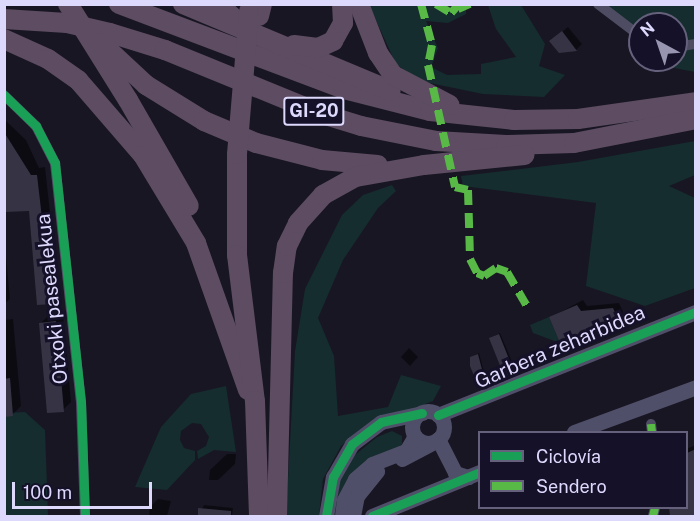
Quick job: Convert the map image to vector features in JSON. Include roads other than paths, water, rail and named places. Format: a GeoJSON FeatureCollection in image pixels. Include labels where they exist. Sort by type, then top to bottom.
{"type":"FeatureCollection","features":[{"type":"Feature","properties":{"kind":"highway","name":"GI-20"},"geometry":{"type":"LineString","coordinates":[[119,4],[177,23],[316,80],[402,105],[469,117],[514,120],[614,116],[696,102]]}},
{"type":"Feature","properties":{"kind":"highway"},"geometry":{"type":"LineString","coordinates":[[185,4],[376,86],[450,105],[530,111],[596,109],[614,116]]}},
{"type":"Feature","properties":{"kind":"highway"},"geometry":{"type":"LineString","coordinates":[[185,4],[251,11]]}},
{"type":"Feature","properties":{"kind":"highway"},"geometry":{"type":"LineString","coordinates":[[219,4],[251,11],[301,48],[318,48],[339,33],[344,15],[342,4]]}},
{"type":"Feature","properties":{"kind":"highway"},"geometry":{"type":"LineString","coordinates":[[359,4],[378,53],[393,75],[450,105]]}},
{"type":"Feature","properties":{"kind":"highway","name":"GI-20"},"geometry":{"type":"LineString","coordinates":[[4,18],[68,11],[274,97],[362,126],[436,141],[506,145],[574,143],[696,119]]}},
{"type":"Feature","properties":{"kind":"highway"},"geometry":{"type":"LineString","coordinates":[[68,11],[128,100],[183,193],[205,240],[224,297],[248,390],[256,433]]}},
{"type":"Feature","properties":{"kind":"highway"},"geometry":{"type":"LineString","coordinates":[[68,11],[146,85],[204,121],[285,153],[359,165],[424,165]]}},
{"type":"Feature","properties":{"kind":"highway"},"geometry":{"type":"LineString","coordinates":[[251,11],[237,255],[256,433],[259,516]]}},
{"type":"Feature","properties":{"kind":"highway"},"geometry":{"type":"LineString","coordinates":[[4,39],[48,59],[78,80],[143,155],[196,243],[248,390]]}},
{"type":"Feature","properties":{"kind":"highway"},"geometry":{"type":"LineString","coordinates":[[277,512],[283,273],[292,234],[309,208],[333,188],[356,177],[424,165],[523,155],[574,143]]}},
{"type":"Feature","properties":{"kind":"highway"},"geometry":{"type":"LineString","coordinates":[[243,155],[249,269],[269,422],[277,512]]}},
{"type":"Feature","properties":{"kind":"street"},"geometry":{"type":"LineString","coordinates":[[598,4],[628,27]]}},
{"type":"Feature","properties":{"kind":"street","name":"Otxoki pasealekua"},"geometry":{"type":"LineString","coordinates":[[4,95],[36,126],[54,163],[81,402],[85,516]]}},
{"type":"Feature","properties":{"kind":"street","name":"Garbera zeharbidea"},"geometry":{"type":"LineString","coordinates":[[326,516],[330,487],[342,459],[352,444],[373,426],[430,414],[696,312]]}},
{"type":"Feature","properties":{"kind":"street"},"geometry":{"type":"LineString","coordinates":[[577,431],[696,387]]}},
{"type":"Feature","properties":{"kind":"street"},"geometry":{"type":"LineString","coordinates":[[353,516],[357,496],[373,473],[436,441],[444,427],[430,414],[413,423],[414,435],[409,449],[388,457]]}},
{"type":"Feature","properties":{"kind":"street"},"geometry":{"type":"LineString","coordinates":[[342,459],[372,438],[396,428],[414,435],[423,442],[436,441]]}},
{"type":"Feature","properties":{"kind":"street"},"geometry":{"type":"LineString","coordinates":[[342,516],[344,500],[355,479],[406,443],[405,433],[396,428]]}},
{"type":"Feature","properties":{"kind":"street"},"geometry":{"type":"LineString","coordinates":[[436,441],[455,473],[474,475]]}},
{"type":"Feature","properties":{"kind":"street"},"geometry":{"type":"LineString","coordinates":[[372,516],[474,475]]}}]}
